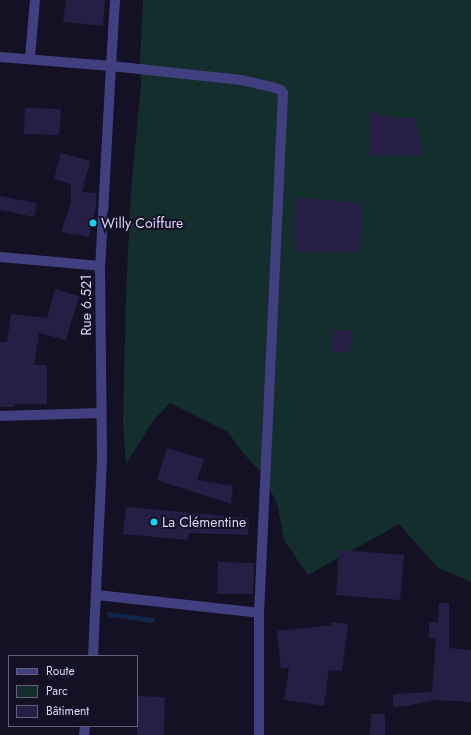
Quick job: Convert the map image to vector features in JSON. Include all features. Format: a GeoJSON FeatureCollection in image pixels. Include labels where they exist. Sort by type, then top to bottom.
{"type":"FeatureCollection","features":[{"type":"Feature","properties":{"kind":"street"},"geometry":{"type":"LineString","coordinates":[[30,58],[35,0]]}},
{"type":"Feature","properties":{"kind":"street","name":"Rue 6.521"},"geometry":{"type":"LineString","coordinates":[[94,655],[102,459],[100,266],[115,0]]}},
{"type":"Feature","properties":{"kind":"street"},"geometry":{"type":"LineString","coordinates":[[0,57],[30,58],[240,80],[272,87],[281,90],[283,93],[259,613],[259,735]]}},
{"type":"Feature","properties":{"kind":"street"},"geometry":{"type":"LineString","coordinates":[[0,258],[100,266]]}},
{"type":"Feature","properties":{"kind":"street"},"geometry":{"type":"LineString","coordinates":[[0,416],[101,413]]}},
{"type":"Feature","properties":{"kind":"street"},"geometry":{"type":"LineString","coordinates":[[97,596],[259,613]]}},
{"type":"Feature","properties":{"kind":"green space"},"geometry":{"type":"Polygon","coordinates":[[[143,0],[471,0],[471,582],[438,568],[399,524],[308,575],[284,540],[277,503],[261,472],[243,453],[228,432],[170,403],[153,421],[126,464],[123,424],[126,294],[131,191],[141,86],[140,60],[143,0]]]}},
{"type":"Feature","properties":{"kind":"building"},"geometry":{"type":"Polygon","coordinates":[[[66,0],[105,0],[103,26],[63,22],[66,0]]]}},
{"type":"Feature","properties":{"kind":"building"},"geometry":{"type":"Polygon","coordinates":[[[25,108],[61,109],[59,135],[24,134],[25,108]]]}},
{"type":"Feature","properties":{"kind":"building"},"geometry":{"type":"Polygon","coordinates":[[[370,112],[398,119],[415,117],[423,155],[370,156],[370,112]]]}},
{"type":"Feature","properties":{"kind":"building"},"geometry":{"type":"Polygon","coordinates":[[[61,153],[90,161],[82,192],[96,193],[96,207],[89,237],[61,232],[71,202],[71,184],[54,179],[61,153]]]}},
{"type":"Feature","properties":{"kind":"building"},"geometry":{"type":"Polygon","coordinates":[[[0,196],[37,203],[34,217],[0,210],[0,196]]]}},
{"type":"Feature","properties":{"kind":"building"},"geometry":{"type":"Polygon","coordinates":[[[297,198],[362,203],[360,252],[295,252],[294,221],[297,198]]]}},
{"type":"Feature","properties":{"kind":"building"},"geometry":{"type":"Polygon","coordinates":[[[55,289],[79,296],[66,340],[39,333],[34,365],[47,365],[47,404],[14,404],[14,407],[0,407],[0,342],[7,342],[11,314],[47,318],[55,289]]]}},
{"type":"Feature","properties":{"kind":"building"},"geometry":{"type":"Polygon","coordinates":[[[333,330],[351,331],[350,353],[332,352],[333,330]]]}},
{"type":"Feature","properties":{"kind":"building"},"geometry":{"type":"Polygon","coordinates":[[[167,448],[204,459],[197,480],[233,486],[231,504],[157,480],[167,448]]]}},
{"type":"Feature","properties":{"kind":"building"},"geometry":{"type":"Polygon","coordinates":[[[126,507],[249,518],[248,535],[189,533],[188,540],[123,534],[126,507]]]}},
{"type":"Feature","properties":{"kind":"building"},"geometry":{"type":"Polygon","coordinates":[[[339,550],[404,555],[400,600],[336,595],[339,550]]]}},
{"type":"Feature","properties":{"kind":"building"},"geometry":{"type":"Polygon","coordinates":[[[218,562],[254,563],[253,594],[217,594],[218,562]]]}},
{"type":"Feature","properties":{"kind":"building"},"geometry":{"type":"Polygon","coordinates":[[[439,603],[449,603],[449,648],[471,650],[471,702],[435,700],[393,707],[393,694],[432,692],[436,638],[429,638],[429,622],[438,622],[439,603]]]}},
{"type":"Feature","properties":{"kind":"building"},"geometry":{"type":"Polygon","coordinates":[[[331,622],[348,624],[342,671],[329,670],[324,706],[284,700],[289,668],[281,669],[277,631],[331,625],[331,622]]]}},
{"type":"Feature","properties":{"kind":"building"},"geometry":{"type":"Polygon","coordinates":[[[138,696],[165,697],[164,735],[137,735],[138,696]]]}},
{"type":"Feature","properties":{"kind":"building"},"geometry":{"type":"Polygon","coordinates":[[[371,714],[385,714],[385,735],[370,735],[371,714]]]}},
{"type":"Feature","properties":{"kind":"waterway"},"geometry":{"type":"LineString","coordinates":[[109,614],[152,620]]}},
{"type":"Feature","properties":{"kind":"place","name":"Willy Coiffure"},"geometry":{"type":"Point","coordinates":[93,223]}},
{"type":"Feature","properties":{"kind":"place","name":"La Clémentine"},"geometry":{"type":"Point","coordinates":[154,522]}}]}
